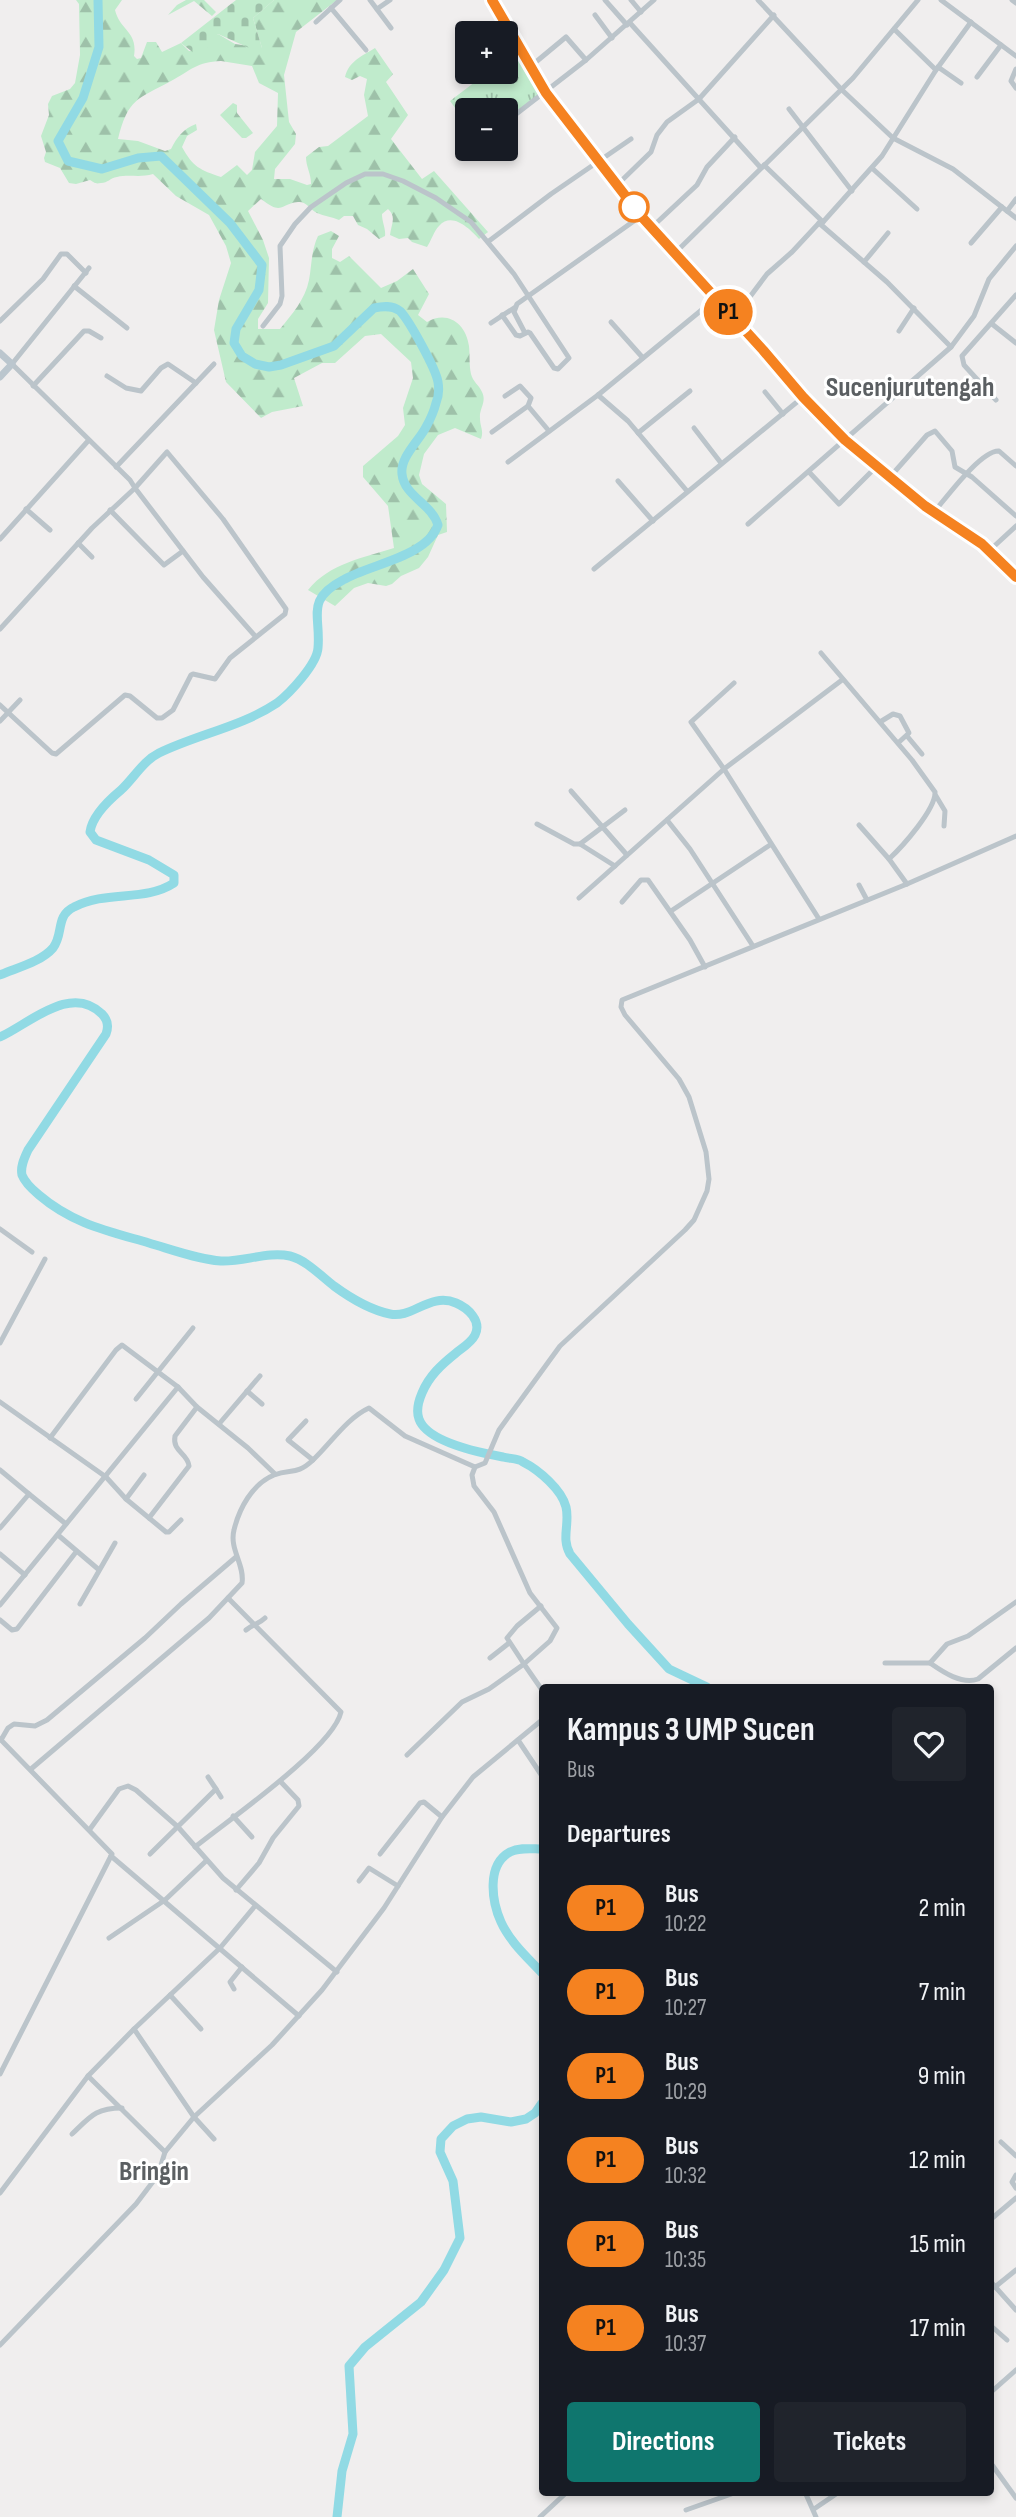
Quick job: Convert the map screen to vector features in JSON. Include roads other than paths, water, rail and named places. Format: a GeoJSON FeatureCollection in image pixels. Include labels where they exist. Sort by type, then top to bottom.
{"type":"FeatureCollection","features":[{"type":"Feature","properties":{"kind":"main road"},"geometry":{"type":"LineString","coordinates":[[492,0],[546,93],[651,229],[803,397],[845,440],[934,512],[990,550],[1016,577]]}},
{"type":"Feature","properties":{"kind":"street"},"geometry":{"type":"LineString","coordinates":[[316,22],[340,0]]}},
{"type":"Feature","properties":{"kind":"street"},"geometry":{"type":"LineString","coordinates":[[370,0],[391,28]]}},
{"type":"Feature","properties":{"kind":"street"},"geometry":{"type":"LineString","coordinates":[[377,9],[390,0]]}},
{"type":"Feature","properties":{"kind":"street"},"geometry":{"type":"LineString","coordinates":[[605,0],[762,167],[914,308],[951,346]]}},
{"type":"Feature","properties":{"kind":"street"},"geometry":{"type":"LineString","coordinates":[[631,0],[641,12]]}},
{"type":"Feature","properties":{"kind":"street"},"geometry":{"type":"LineString","coordinates":[[518,113],[586,60],[654,0]]}},
{"type":"Feature","properties":{"kind":"street"},"geometry":{"type":"LineString","coordinates":[[758,0],[841,89],[893,138],[953,169],[1016,218]]}},
{"type":"Feature","properties":{"kind":"street"},"geometry":{"type":"LineString","coordinates":[[674,254],[853,78],[918,0]]}},
{"type":"Feature","properties":{"kind":"street"},"geometry":{"type":"LineString","coordinates":[[941,0],[1016,56]]}},
{"type":"Feature","properties":{"kind":"street"},"geometry":{"type":"LineString","coordinates":[[331,8],[366,50]]}},
{"type":"Feature","properties":{"kind":"street"},"geometry":{"type":"LineString","coordinates":[[596,15],[612,38]]}},
{"type":"Feature","properties":{"kind":"street"},"geometry":{"type":"LineString","coordinates":[[617,185],[651,152],[657,135],[667,122],[699,99],[774,15]]}},
{"type":"Feature","properties":{"kind":"street"},"geometry":{"type":"LineString","coordinates":[[734,318],[767,274],[792,253],[873,169],[937,68],[971,22]]}},
{"type":"Feature","properties":{"kind":"street"},"geometry":{"type":"LineString","coordinates":[[894,29],[937,68],[961,83]]}},
{"type":"Feature","properties":{"kind":"street"},"geometry":{"type":"LineString","coordinates":[[531,66],[566,37],[586,60]]}},
{"type":"Feature","properties":{"kind":"street"},"geometry":{"type":"LineString","coordinates":[[977,77],[1001,45]]}},
{"type":"Feature","properties":{"kind":"street"},"geometry":{"type":"LineString","coordinates":[[1016,69],[1011,81],[1016,88]]}},
{"type":"Feature","properties":{"kind":"street"},"geometry":{"type":"LineString","coordinates":[[789,108],[852,191]]}},
{"type":"Feature","properties":{"kind":"street"},"geometry":{"type":"LineString","coordinates":[[651,229],[697,185],[706,167],[735,137]]}},
{"type":"Feature","properties":{"kind":"street"},"geometry":{"type":"LineString","coordinates":[[489,241],[631,139]]}},
{"type":"Feature","properties":{"kind":"street"},"geometry":{"type":"LineString","coordinates":[[873,169],[917,209]]}},
{"type":"Feature","properties":{"kind":"street"},"geometry":{"type":"LineString","coordinates":[[263,326],[276,310],[282,296],[279,253],[284,239],[319,201],[365,174],[383,174],[403,181],[436,198],[471,222],[489,241],[528,295],[569,358],[556,369],[530,333],[516,335],[502,315]]}},
{"type":"Feature","properties":{"kind":"street"},"geometry":{"type":"LineString","coordinates":[[971,243],[1016,199]]}},
{"type":"Feature","properties":{"kind":"street"},"geometry":{"type":"LineString","coordinates":[[491,323],[641,216]]}},
{"type":"Feature","properties":{"kind":"street"},"geometry":{"type":"LineString","coordinates":[[864,262],[888,233]]}},
{"type":"Feature","properties":{"kind":"street"},"geometry":{"type":"LineString","coordinates":[[748,524],[951,346],[974,316],[989,279],[1016,246]]}},
{"type":"Feature","properties":{"kind":"street"},"geometry":{"type":"LineString","coordinates":[[0,321],[43,279],[61,254],[67,254],[88,270],[0,377]]}},
{"type":"Feature","properties":{"kind":"street"},"geometry":{"type":"LineString","coordinates":[[74,286],[127,328]]}},
{"type":"Feature","properties":{"kind":"street"},"geometry":{"type":"LineString","coordinates":[[996,400],[962,361],[965,351],[1016,295]]}},
{"type":"Feature","properties":{"kind":"street"},"geometry":{"type":"LineString","coordinates":[[508,462],[598,395],[715,299]]}},
{"type":"Feature","properties":{"kind":"street"},"geometry":{"type":"LineString","coordinates":[[514,308],[514,314],[525,333]]}},
{"type":"Feature","properties":{"kind":"street"},"geometry":{"type":"LineString","coordinates":[[899,331],[914,308]]}},
{"type":"Feature","properties":{"kind":"street"},"geometry":{"type":"LineString","coordinates":[[611,322],[643,358]]}},
{"type":"Feature","properties":{"kind":"street"},"geometry":{"type":"LineString","coordinates":[[992,324],[1016,343]]}},
{"type":"Feature","properties":{"kind":"street"},"geometry":{"type":"LineString","coordinates":[[33,386],[84,331],[101,338]]}},
{"type":"Feature","properties":{"kind":"street"},"geometry":{"type":"LineString","coordinates":[[0,353],[135,488],[203,577],[256,638]]}},
{"type":"Feature","properties":{"kind":"street"},"geometry":{"type":"LineString","coordinates":[[107,376],[126,388],[141,391],[169,364],[196,383]]}},
{"type":"Feature","properties":{"kind":"street"},"geometry":{"type":"LineString","coordinates":[[116,467],[214,364]]}},
{"type":"Feature","properties":{"kind":"street"},"geometry":{"type":"LineString","coordinates":[[492,432],[528,406],[531,398],[520,386],[505,396]]}},
{"type":"Feature","properties":{"kind":"street"},"geometry":{"type":"LineString","coordinates":[[638,433],[690,391]]}},
{"type":"Feature","properties":{"kind":"street"},"geometry":{"type":"LineString","coordinates":[[765,393],[783,414]]}},
{"type":"Feature","properties":{"kind":"street"},"geometry":{"type":"LineString","coordinates":[[598,395],[628,421],[687,491]]}},
{"type":"Feature","properties":{"kind":"street"},"geometry":{"type":"LineString","coordinates":[[594,569],[803,397]]}},
{"type":"Feature","properties":{"kind":"street"},"geometry":{"type":"LineString","coordinates":[[528,406],[549,431]]}},
{"type":"Feature","properties":{"kind":"street"},"geometry":{"type":"LineString","coordinates":[[694,428],[721,463]]}},
{"type":"Feature","properties":{"kind":"street"},"geometry":{"type":"LineString","coordinates":[[890,477],[927,435],[935,432],[952,451],[955,467],[1016,516]]}},
{"type":"Feature","properties":{"kind":"street"},"geometry":{"type":"LineString","coordinates":[[0,539],[88,441]]}},
{"type":"Feature","properties":{"kind":"street"},"geometry":{"type":"LineString","coordinates":[[934,512],[967,474],[995,451],[999,451],[1016,466]]}},
{"type":"Feature","properties":{"kind":"street"},"geometry":{"type":"LineString","coordinates":[[0,629],[78,543],[135,488],[165,453],[169,452],[223,519],[286,609],[285,614],[230,658],[215,679],[191,675],[173,710],[162,719],[157,718],[131,696],[125,695],[56,754],[0,705]]}},
{"type":"Feature","properties":{"kind":"street"},"geometry":{"type":"LineString","coordinates":[[809,472],[839,505],[877,466]]}},
{"type":"Feature","properties":{"kind":"street"},"geometry":{"type":"LineString","coordinates":[[618,481],[653,521]]}},
{"type":"Feature","properties":{"kind":"street"},"geometry":{"type":"LineString","coordinates":[[26,509],[50,530]]}},
{"type":"Feature","properties":{"kind":"street"},"geometry":{"type":"LineString","coordinates":[[110,510],[164,565],[183,551]]}},
{"type":"Feature","properties":{"kind":"street"},"geometry":{"type":"LineString","coordinates":[[990,550],[1016,526]]}},
{"type":"Feature","properties":{"kind":"street"},"geometry":{"type":"LineString","coordinates":[[78,543],[92,557]]}},
{"type":"Feature","properties":{"kind":"street"},"geometry":{"type":"LineString","coordinates":[[821,653],[898,743],[936,796],[945,811],[944,827]]}},
{"type":"Feature","properties":{"kind":"street"},"geometry":{"type":"LineString","coordinates":[[579,898],[724,769],[842,680]]}},
{"type":"Feature","properties":{"kind":"street"},"geometry":{"type":"LineString","coordinates":[[734,683],[691,721],[819,919]]}},
{"type":"Feature","properties":{"kind":"street"},"geometry":{"type":"LineString","coordinates":[[0,721],[20,700]]}},
{"type":"Feature","properties":{"kind":"street"},"geometry":{"type":"LineString","coordinates":[[880,722],[892,714],[897,714],[909,730],[898,743]]}},
{"type":"Feature","properties":{"kind":"street"},"geometry":{"type":"LineString","coordinates":[[906,736],[922,754]]}},
{"type":"Feature","properties":{"kind":"street"},"geometry":{"type":"LineString","coordinates":[[571,790],[627,855]]}},
{"type":"Feature","properties":{"kind":"street"},"geometry":{"type":"LineString","coordinates":[[889,859],[917,828],[936,796]]}},
{"type":"Feature","properties":{"kind":"street"},"geometry":{"type":"LineString","coordinates":[[580,844],[625,810]]}},
{"type":"Feature","properties":{"kind":"street"},"geometry":{"type":"LineString","coordinates":[[667,820],[713,883],[753,946]]}},
{"type":"Feature","properties":{"kind":"street"},"geometry":{"type":"LineString","coordinates":[[537,824],[574,844],[580,844],[615,866]]}},
{"type":"Feature","properties":{"kind":"street"},"geometry":{"type":"LineString","coordinates":[[859,825],[907,884]]}},
{"type":"Feature","properties":{"kind":"street"},"geometry":{"type":"LineString","coordinates":[[407,1755],[462,1702],[489,1689],[524,1664],[557,1632],[556,1625],[527,1588],[494,1512],[474,1486],[472,1475],[475,1467],[486,1461],[499,1430],[561,1346],[685,1230],[698,1211],[709,1179],[698,1121],[679,1079],[625,1015],[621,1005],[625,998],[907,884],[1016,836]]}},
{"type":"Feature","properties":{"kind":"street"},"geometry":{"type":"LineString","coordinates":[[671,911],[771,845]]}},
{"type":"Feature","properties":{"kind":"street"},"geometry":{"type":"LineString","coordinates":[[622,902],[644,878],[671,911],[705,967]]}},
{"type":"Feature","properties":{"kind":"street"},"geometry":{"type":"LineString","coordinates":[[859,885],[867,900]]}},
{"type":"Feature","properties":{"kind":"street"},"geometry":{"type":"LineString","coordinates":[[0,1229],[33,1252]]}},
{"type":"Feature","properties":{"kind":"street"},"geometry":{"type":"LineString","coordinates":[[0,1343],[45,1259]]}},
{"type":"Feature","properties":{"kind":"street"},"geometry":{"type":"LineString","coordinates":[[136,1399],[192,1328]]}},
{"type":"Feature","properties":{"kind":"street"},"geometry":{"type":"LineString","coordinates":[[50,1437],[119,1346],[125,1346],[178,1387],[197,1407],[248,1448],[275,1474]]}},
{"type":"Feature","properties":{"kind":"street"},"geometry":{"type":"LineString","coordinates":[[219,1424],[260,1376]]}},
{"type":"Feature","properties":{"kind":"street"},"geometry":{"type":"LineString","coordinates":[[0,1605],[178,1387]]}},
{"type":"Feature","properties":{"kind":"street"},"geometry":{"type":"LineString","coordinates":[[247,1391],[262,1404]]}},
{"type":"Feature","properties":{"kind":"street"},"geometry":{"type":"LineString","coordinates":[[0,1402],[106,1477],[126,1499],[168,1532],[181,1520]]}},
{"type":"Feature","properties":{"kind":"street"},"geometry":{"type":"LineString","coordinates":[[149,1518],[189,1466],[174,1442],[175,1436],[197,1407]]}},
{"type":"Feature","properties":{"kind":"street"},"geometry":{"type":"LineString","coordinates":[[31,1769],[198,1627],[243,1580],[232,1534],[248,1497],[275,1474],[301,1469],[350,1422],[369,1408],[405,1436],[475,1467]]}},
{"type":"Feature","properties":{"kind":"street"},"geometry":{"type":"LineString","coordinates":[[306,1421],[288,1440],[313,1460]]}},
{"type":"Feature","properties":{"kind":"street"},"geometry":{"type":"LineString","coordinates":[[0,1470],[66,1524]]}},
{"type":"Feature","properties":{"kind":"street"},"geometry":{"type":"LineString","coordinates":[[126,1499],[144,1475]]}},
{"type":"Feature","properties":{"kind":"street"},"geometry":{"type":"LineString","coordinates":[[0,1528],[29,1494]]}},
{"type":"Feature","properties":{"kind":"street"},"geometry":{"type":"LineString","coordinates":[[58,1535],[98,1569]]}},
{"type":"Feature","properties":{"kind":"street"},"geometry":{"type":"LineString","coordinates":[[80,1604],[115,1543]]}},
{"type":"Feature","properties":{"kind":"street"},"geometry":{"type":"LineString","coordinates":[[0,1620],[12,1630],[17,1629],[76,1552]]}},
{"type":"Feature","properties":{"kind":"street"},"geometry":{"type":"LineString","coordinates":[[0,1554],[25,1575]]}},
{"type":"Feature","properties":{"kind":"street"},"geometry":{"type":"LineString","coordinates":[[236,1556],[145,1638],[47,1720],[35,1726],[14,1724],[0,1739],[90,1829],[108,1848],[111,1856],[299,2016]]}},
{"type":"Feature","properties":{"kind":"street"},"geometry":{"type":"LineString","coordinates":[[195,1846],[280,1781],[333,1730],[341,1712],[228,1598]]}},
{"type":"Feature","properties":{"kind":"street"},"geometry":{"type":"LineString","coordinates":[[930,1664],[947,1644],[968,1636],[1016,1602]]}},
{"type":"Feature","properties":{"kind":"street"},"geometry":{"type":"LineString","coordinates":[[539,1686],[507,1638],[541,1606]]}},
{"type":"Feature","properties":{"kind":"street"},"geometry":{"type":"LineString","coordinates":[[246,1630],[265,1618]]}},
{"type":"Feature","properties":{"kind":"street"},"geometry":{"type":"LineString","coordinates":[[490,1658],[509,1643]]}},
{"type":"Feature","properties":{"kind":"street"},"geometry":{"type":"LineString","coordinates":[[885,1663],[930,1664],[948,1675],[971,1681],[978,1679],[1016,1648]]}},
{"type":"Feature","properties":{"kind":"street"},"geometry":{"type":"LineString","coordinates":[[0,2345],[136,2204],[158,2175],[165,2152],[194,2117],[272,2045],[337,1972],[398,1886],[442,1817],[473,1777],[539,1723]]}},
{"type":"Feature","properties":{"kind":"street"},"geometry":{"type":"LineString","coordinates":[[518,1741],[539,1772]]}},
{"type":"Feature","properties":{"kind":"street"},"geometry":{"type":"LineString","coordinates":[[208,1777],[221,1797]]}},
{"type":"Feature","properties":{"kind":"street"},"geometry":{"type":"LineString","coordinates":[[236,1890],[259,1863],[273,1838],[299,1806],[298,1800],[280,1781]]}},
{"type":"Feature","properties":{"kind":"street"},"geometry":{"type":"LineString","coordinates":[[90,1829],[120,1789],[128,1786],[136,1790],[178,1827],[206,1861],[236,1890],[337,1972]]}},
{"type":"Feature","properties":{"kind":"street"},"geometry":{"type":"LineString","coordinates":[[150,1854],[216,1789]]}},
{"type":"Feature","properties":{"kind":"street"},"geometry":{"type":"LineString","coordinates":[[380,1854],[420,1803],[424,1802],[442,1817]]}},
{"type":"Feature","properties":{"kind":"street"},"geometry":{"type":"LineString","coordinates":[[233,1816],[252,1836]]}},
{"type":"Feature","properties":{"kind":"street"},"geometry":{"type":"LineString","coordinates":[[0,2074],[111,1856]]}},
{"type":"Feature","properties":{"kind":"street"},"geometry":{"type":"LineString","coordinates":[[109,1938],[165,1900],[206,1861]]}},
{"type":"Feature","properties":{"kind":"street"},"geometry":{"type":"LineString","coordinates":[[359,1881],[369,1868],[398,1886]]}},
{"type":"Feature","properties":{"kind":"street"},"geometry":{"type":"LineString","coordinates":[[0,2193],[88,2076],[220,1948],[255,1906]]}},
{"type":"Feature","properties":{"kind":"street"},"geometry":{"type":"LineString","coordinates":[[234,1989],[230,1982],[242,1966]]}},
{"type":"Feature","properties":{"kind":"street"},"geometry":{"type":"LineString","coordinates":[[170,1995],[201,2029]]}},
{"type":"Feature","properties":{"kind":"street"},"geometry":{"type":"LineString","coordinates":[[134,2029],[194,2117],[214,2139]]}},
{"type":"Feature","properties":{"kind":"street"},"geometry":{"type":"LineString","coordinates":[[88,2076],[165,2152]]}},
{"type":"Feature","properties":{"kind":"street"},"geometry":{"type":"LineString","coordinates":[[72,2134],[101,2109],[122,2108]]}},
{"type":"Feature","properties":{"kind":"street"},"geometry":{"type":"LineString","coordinates":[[1002,2142],[1016,2155]]}},
{"type":"Feature","properties":{"kind":"street"},"geometry":{"type":"LineString","coordinates":[[1016,2175],[1012,2182],[1016,2189]]}},
{"type":"Feature","properties":{"kind":"street"},"geometry":{"type":"LineString","coordinates":[[994,2217],[1016,2198]]}},
{"type":"Feature","properties":{"kind":"street"},"geometry":{"type":"LineString","coordinates":[[994,2284],[1016,2270]]}},
{"type":"Feature","properties":{"kind":"street"},"geometry":{"type":"LineString","coordinates":[[994,2286],[1016,2310]]}},
{"type":"Feature","properties":{"kind":"street"},"geometry":{"type":"LineString","coordinates":[[994,2329],[1007,2340]]}},
{"type":"Feature","properties":{"kind":"street"},"geometry":{"type":"LineString","coordinates":[[994,2389],[1016,2370]]}},
{"type":"Feature","properties":{"kind":"street"},"geometry":{"type":"LineString","coordinates":[[994,2468],[1016,2498]]}},
{"type":"Feature","properties":{"kind":"street"},"geometry":{"type":"LineString","coordinates":[[540,2517],[563,2496]]}},
{"type":"Feature","properties":{"kind":"street"},"geometry":{"type":"LineString","coordinates":[[686,2510],[721,2496]]}},
{"type":"Feature","properties":{"kind":"street"},"geometry":{"type":"LineString","coordinates":[[807,2496],[816,2517]]}},
{"type":"Feature","properties":{"kind":"street"},"geometry":{"type":"LineString","coordinates":[[814,2509],[833,2496]]}},
{"type":"Feature","properties":{"kind":"waterway"},"geometry":{"type":"LineString","coordinates":[[0,975],[48,953],[56,943],[64,915],[74,907],[99,899],[151,892],[174,883],[174,875],[149,860],[96,840],[90,832],[91,826],[106,803],[153,756],[249,718],[277,703],[302,678],[316,655],[317,609],[323,594],[354,574],[422,545],[432,536],[438,525],[430,511],[408,488],[402,474],[407,455],[432,415],[439,389],[427,356],[400,311],[387,307],[374,308],[334,346],[281,365],[269,367],[255,364],[242,356],[234,343],[236,329],[259,290],[262,265],[230,223],[161,156],[138,158],[102,169],[68,161],[58,141],[83,98],[99,47],[98,0]]}},
{"type":"Feature","properties":{"kind":"waterway"},"geometry":{"type":"LineString","coordinates":[[0,1037],[64,1004],[90,1006],[107,1021],[106,1034],[28,1150],[22,1165],[22,1175],[29,1186],[65,1213],[105,1230],[203,1258],[230,1261],[273,1255],[290,1256],[308,1265],[353,1299],[390,1314],[406,1313],[438,1301],[456,1303],[465,1308],[475,1320],[477,1330],[469,1343],[428,1381],[418,1406],[419,1419],[424,1427],[432,1434],[456,1445],[521,1461],[549,1481],[566,1507],[566,1542],[570,1554],[669,1669],[701,1684]]}},
{"type":"Feature","properties":{"kind":"waterway"},"geometry":{"type":"LineString","coordinates":[[539,1849],[514,1850],[502,1858],[497,1866],[493,1884],[495,1904],[505,1929],[539,1970]]}},
{"type":"Feature","properties":{"kind":"waterway"},"geometry":{"type":"LineString","coordinates":[[337,2517],[342,2471],[353,2434],[349,2366],[365,2347],[421,2302],[444,2270],[460,2238],[453,2181],[440,2152],[441,2139],[453,2126],[467,2119],[481,2117],[511,2122],[526,2119],[539,2107]]}},
{"type":"Feature","properties":{"kind":"district","name":"Sucenjurutengah"},"geometry":{"type":"Point","coordinates":[910,386]}},
{"type":"Feature","properties":{"kind":"district","name":"Bringin"},"geometry":{"type":"Point","coordinates":[154,2170]}}]}
